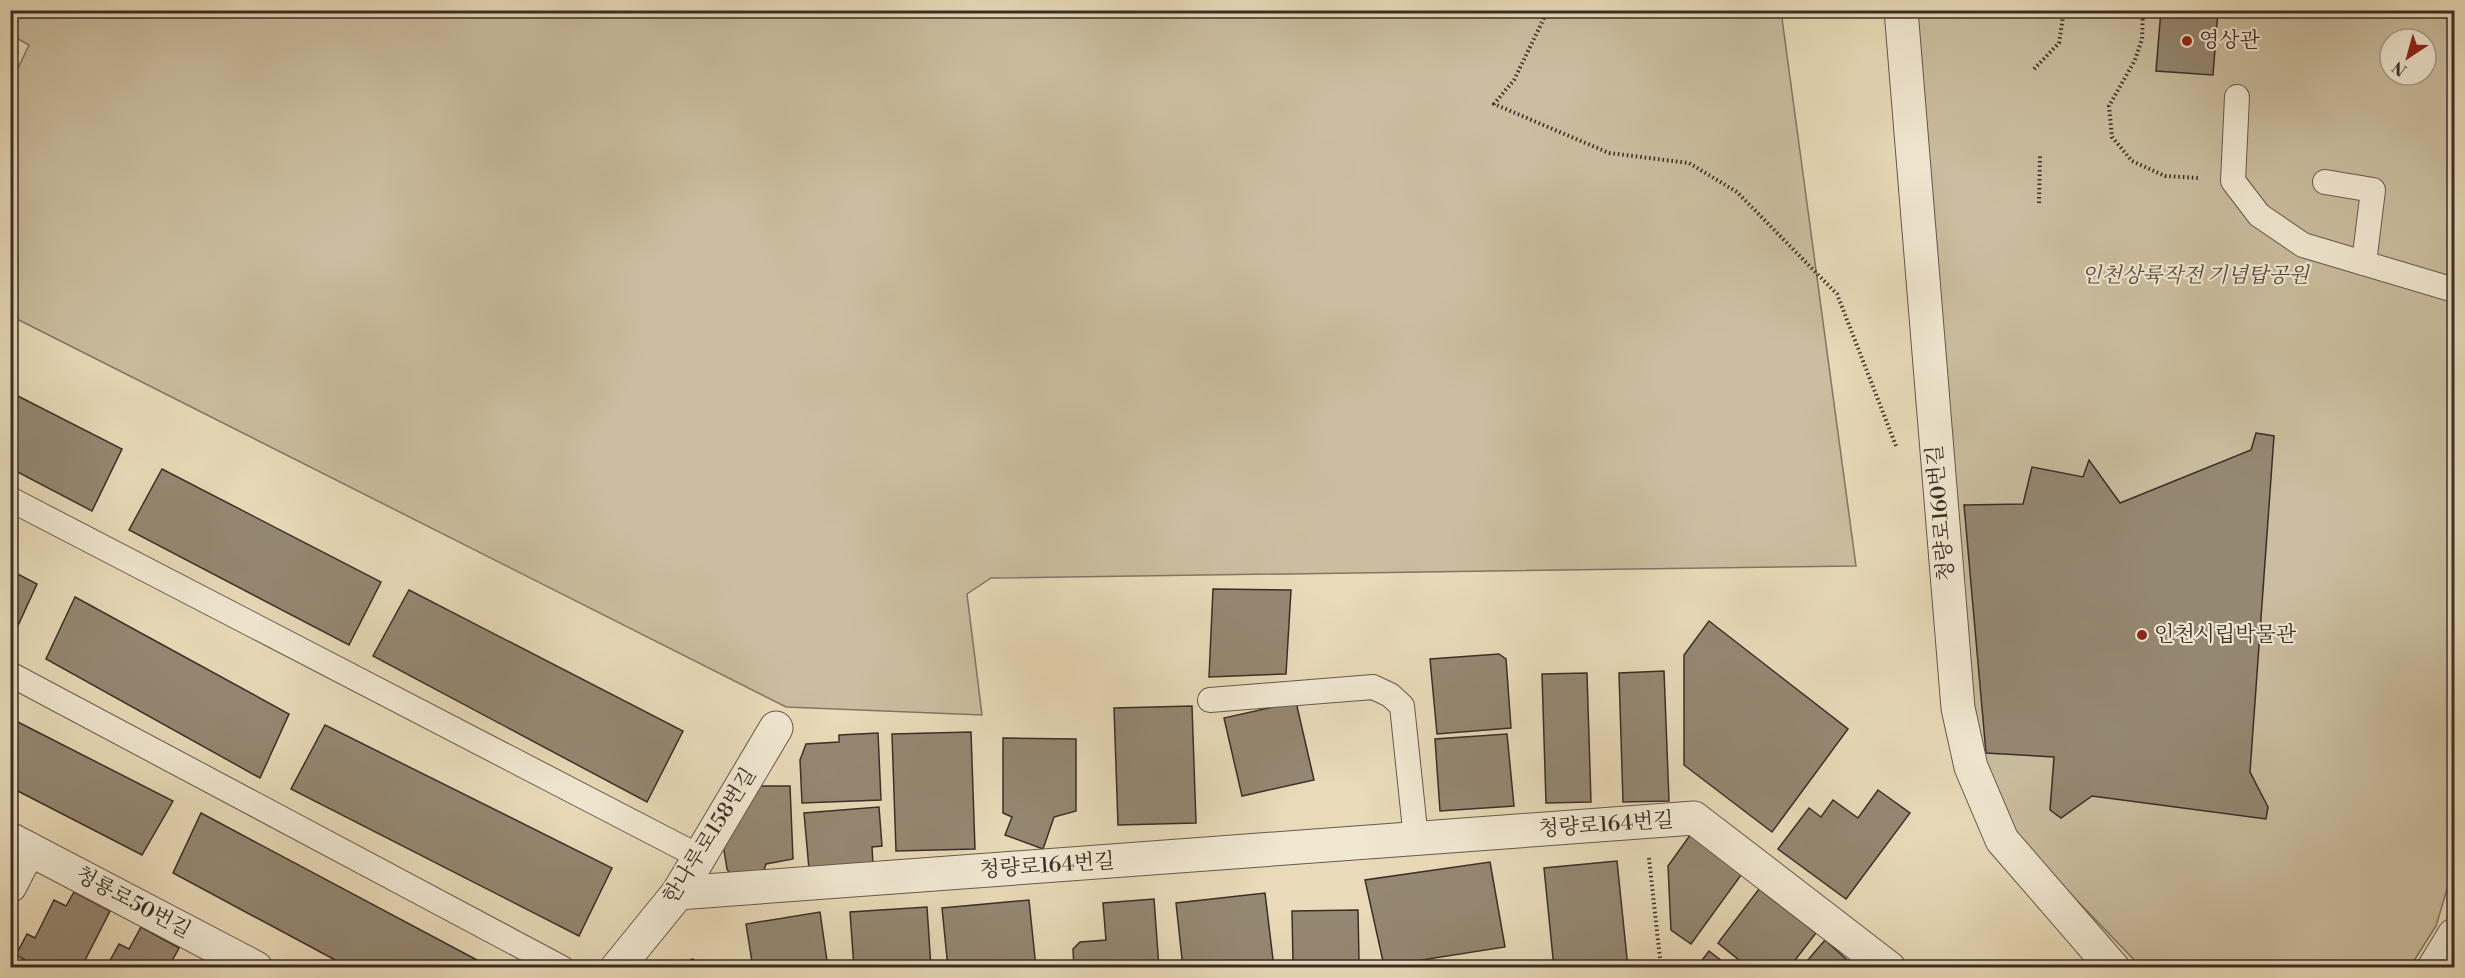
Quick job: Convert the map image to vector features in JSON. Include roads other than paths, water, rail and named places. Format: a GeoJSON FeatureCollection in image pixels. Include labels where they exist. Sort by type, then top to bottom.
{"type":"FeatureCollection","features":[{"type":"Feature","properties":{"kind":"street","name":"청량로160번길"},"geometry":{"type":"LineString","coordinates":[[1902,10],[1958,708],[1971,767],[2002,840],[2113,968]]}},
{"type":"Feature","properties":{"kind":"street","name":"한나루로158번길"},"geometry":{"type":"LineString","coordinates":[[616,968],[678,893],[776,728]]}},
{"type":"Feature","properties":{"kind":"street","name":"청량로164번길"},"geometry":{"type":"LineString","coordinates":[[678,893],[1694,818],[1889,968]]}},
{"type":"Feature","properties":{"kind":"street"},"geometry":{"type":"LineString","coordinates":[[10,886],[20,844]]}},
{"type":"Feature","properties":{"kind":"street","name":"청룡로50번길"},"geometry":{"type":"LineString","coordinates":[[20,844],[256,968]]}},
{"type":"Feature","properties":{"kind":"street"},"geometry":{"type":"LineString","coordinates":[[2434,968],[2454,935]]}},
{"type":"Feature","properties":{"kind":"lane"},"geometry":{"type":"LineString","coordinates":[[2237,97],[2233,181],[2259,215],[2303,245],[2454,290]]}},
{"type":"Feature","properties":{"kind":"lane"},"geometry":{"type":"LineString","coordinates":[[2325,182],[2373,190],[2364,263]]}},
{"type":"Feature","properties":{"kind":"lane"},"geometry":{"type":"LineString","coordinates":[[10,499],[700,857]]}},
{"type":"Feature","properties":{"kind":"lane"},"geometry":{"type":"LineString","coordinates":[[10,674],[562,968]]}},
{"type":"Feature","properties":{"kind":"lane"},"geometry":{"type":"LineString","coordinates":[[1210,700],[1373,687],[1390,695],[1401,706],[1416,839]]}},
{"type":"Feature","properties":{"kind":"place","name":"영상관"},"geometry":{"type":"Point","coordinates":[2187,41]}},
{"type":"Feature","properties":{"kind":"place","name":"인천시립박물관"},"geometry":{"type":"Point","coordinates":[2142,635]}},
{"type":"Feature","properties":{"kind":"park label","name":"인천상륙작전 기념탑공원"},"geometry":{"type":"Point","coordinates":[2195,276]}}]}
